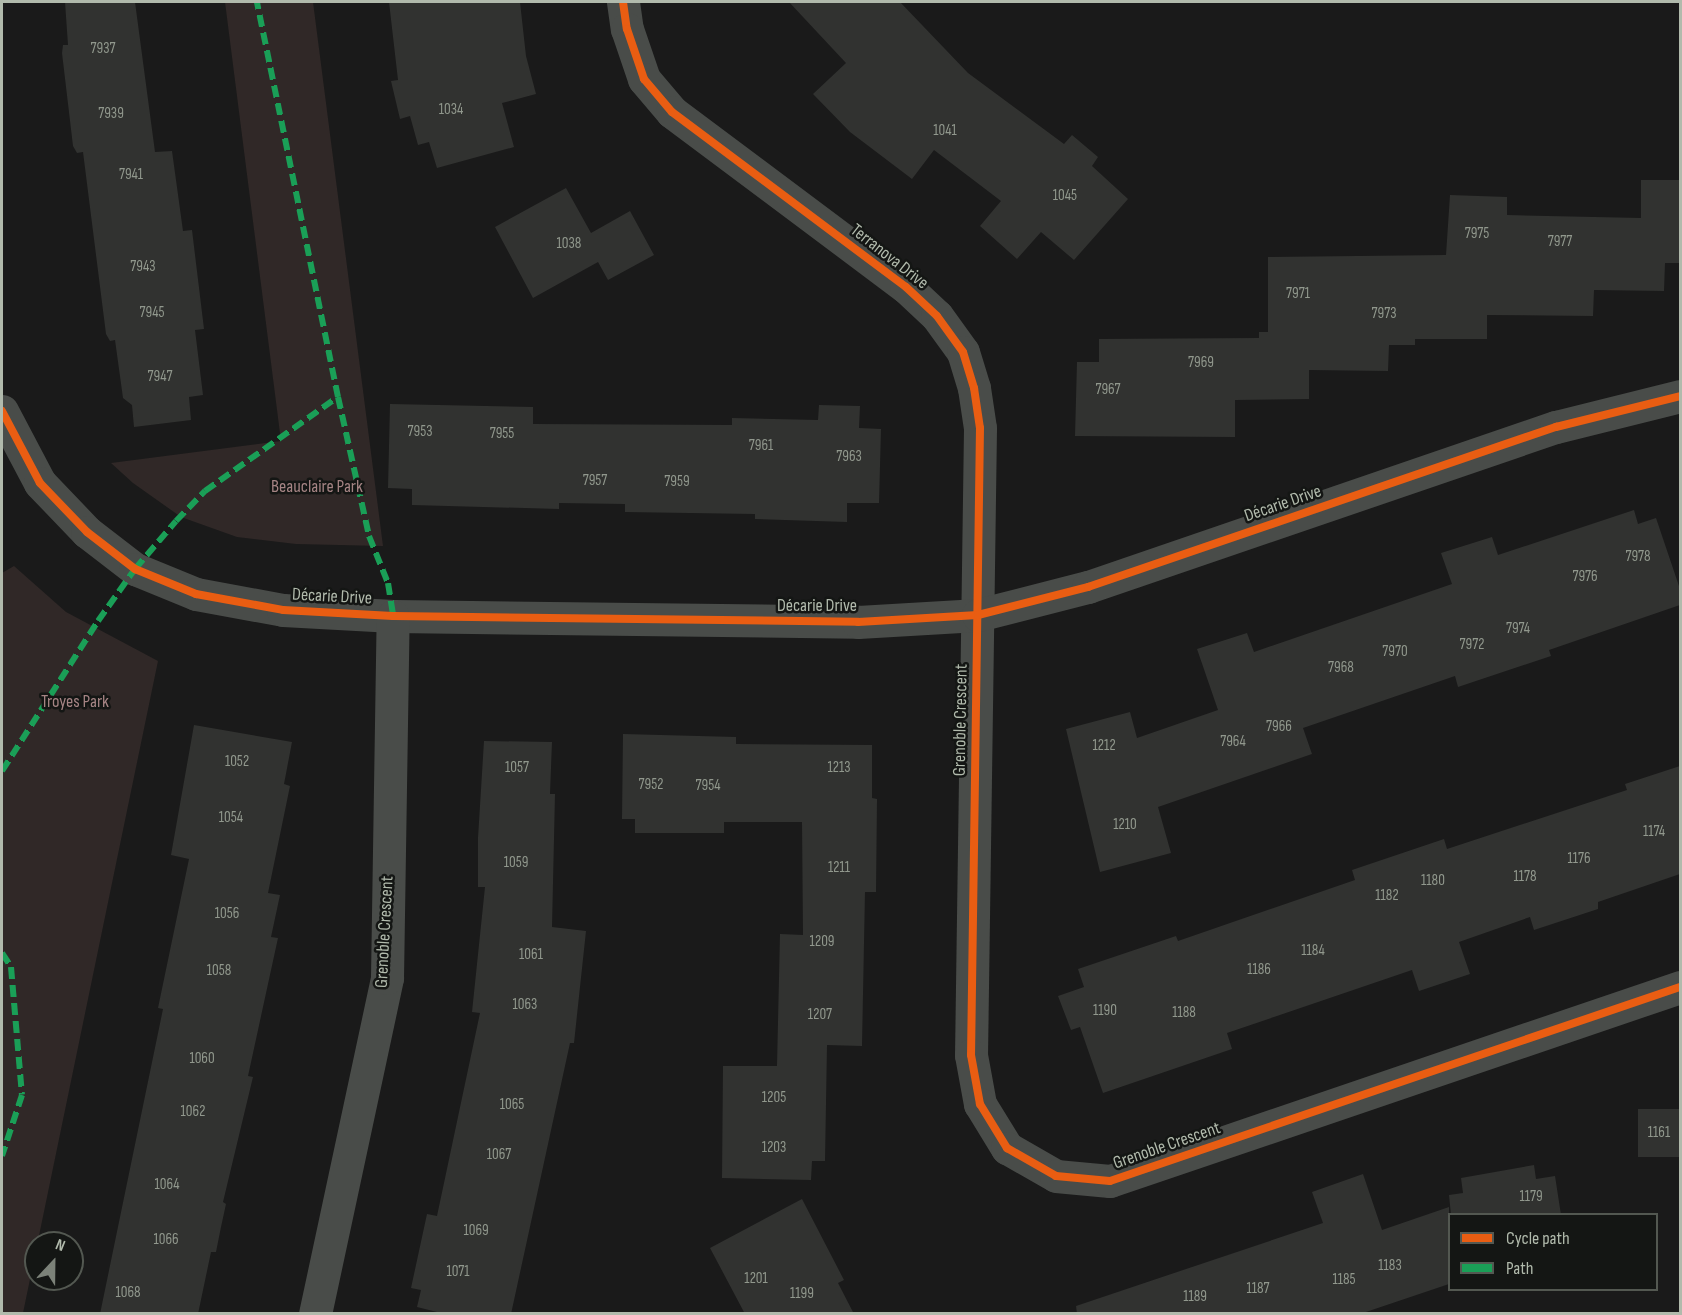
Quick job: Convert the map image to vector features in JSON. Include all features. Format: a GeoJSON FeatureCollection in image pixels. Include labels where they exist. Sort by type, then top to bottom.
{"type":"FeatureCollection","features":[{"type":"Feature","properties":{"kind":"street","name":"Terranova Drive"},"geometry":{"type":"LineString","coordinates":[[623,2],[627,29],[644,79],[672,111],[906,287],[937,316],[963,352],[974,388],[980,429],[978,615]]}},
{"type":"Feature","properties":{"kind":"street","name":"Décarie Drive"},"geometry":{"type":"LineString","coordinates":[[2,411],[40,483],[87,532],[135,569],[196,594],[283,610],[393,616],[858,622],[978,615],[1088,587],[1556,427],[1680,396]]}},
{"type":"Feature","properties":{"kind":"street","name":"Grenoble Crescent"},"geometry":{"type":"LineString","coordinates":[[978,615],[971,1055],[980,1104],[1007,1148],[1056,1176],[1110,1181],[1680,987]]}},
{"type":"Feature","properties":{"kind":"street","name":"Grenoble Crescent"},"geometry":{"type":"LineString","coordinates":[[315,1314],[387,978],[393,616]]}},
{"type":"Feature","properties":{"kind":"green space","name":"Beauclaire Park"},"geometry":{"type":"Polygon","coordinates":[[[225,2],[313,2],[383,546],[296,544],[237,537],[181,517],[133,483],[111,463],[281,441],[225,2]]]}},
{"type":"Feature","properties":{"kind":"green space","name":"Troyes Park"},"geometry":{"type":"Polygon","coordinates":[[[14,566],[66,612],[158,661],[40,1231],[24,1231],[24,1291],[28,1291],[23,1313],[2,1314],[2,573],[14,566]]]}},
{"type":"Feature","properties":{"kind":"building"},"geometry":{"type":"Polygon","coordinates":[[[65,2],[135,2],[155,152],[172,151],[183,231],[192,230],[204,329],[195,330],[203,395],[189,397],[191,420],[134,427],[132,405],[123,398],[115,340],[110,341],[106,334],[83,152],[77,153],[73,146],[62,53],[63,45],[68,45],[65,2]]]}},
{"type":"Feature","properties":{"kind":"building"},"geometry":{"type":"Polygon","coordinates":[[[389,2],[520,2],[526,56],[536,94],[502,103],[514,147],[437,168],[429,142],[418,145],[410,116],[400,119],[391,81],[398,80],[389,2]]]}},
{"type":"Feature","properties":{"kind":"building"},"geometry":{"type":"Polygon","coordinates":[[[789,2],[900,2],[968,73],[1064,144],[1072,135],[1098,157],[1092,166],[1128,199],[1074,260],[1041,232],[1017,259],[980,226],[1001,201],[934,150],[912,179],[850,132],[813,94],[846,63],[789,2]]]}},
{"type":"Feature","properties":{"kind":"building"},"geometry":{"type":"Polygon","coordinates":[[[1641,180],[1680,180],[1680,263],[1665,263],[1664,291],[1594,290],[1593,316],[1487,315],[1487,339],[1415,339],[1415,345],[1389,345],[1388,371],[1309,370],[1309,399],[1235,400],[1235,437],[1075,436],[1077,362],[1099,362],[1099,339],[1259,338],[1259,332],[1268,332],[1268,257],[1446,255],[1450,195],[1507,197],[1507,215],[1641,218],[1641,180]]]}},
{"type":"Feature","properties":{"kind":"building"},"geometry":{"type":"Polygon","coordinates":[[[566,188],[591,233],[630,211],[654,255],[608,280],[598,262],[533,298],[495,227],[566,188]]]}},
{"type":"Feature","properties":{"kind":"building"},"geometry":{"type":"Polygon","coordinates":[[[390,404],[533,407],[533,424],[732,425],[732,418],[818,420],[819,405],[860,406],[859,428],[881,429],[879,503],[847,503],[847,522],[755,519],[755,514],[625,512],[625,504],[559,503],[559,509],[412,505],[412,489],[388,488],[390,404]]]}},
{"type":"Feature","properties":{"kind":"building"},"geometry":{"type":"Polygon","coordinates":[[[1634,510],[1638,524],[1656,518],[1680,589],[1680,605],[1549,650],[1551,656],[1458,687],[1455,676],[1303,728],[1312,754],[1158,807],[1171,853],[1100,872],[1066,729],[1130,712],[1137,738],[1218,710],[1197,649],[1247,633],[1254,652],[1452,584],[1441,553],[1492,537],[1498,555],[1634,510]]]}},
{"type":"Feature","properties":{"kind":"building"},"geometry":{"type":"Polygon","coordinates":[[[194,725],[292,742],[284,784],[290,786],[268,893],[280,895],[271,937],[278,938],[248,1076],[253,1077],[223,1202],[226,1204],[216,1252],[211,1252],[198,1314],[100,1314],[163,1009],[158,1008],[189,859],[171,855],[194,725]]]}},
{"type":"Feature","properties":{"kind":"building"},"geometry":{"type":"Polygon","coordinates":[[[623,734],[736,737],[736,744],[872,745],[872,798],[877,799],[876,892],[865,892],[862,1046],[827,1045],[825,1161],[812,1161],[811,1180],[722,1178],[723,1066],[777,1066],[780,934],[803,935],[802,822],[724,822],[724,833],[635,833],[635,819],[622,819],[623,734]]]}},
{"type":"Feature","properties":{"kind":"building"},"geometry":{"type":"Polygon","coordinates":[[[484,741],[552,742],[550,794],[555,794],[552,927],[586,931],[574,1043],[570,1043],[511,1314],[445,1314],[417,1307],[421,1290],[411,1288],[427,1214],[437,1216],[480,1013],[472,1012],[485,887],[478,887],[478,838],[484,741]]]}},
{"type":"Feature","properties":{"kind":"building"},"geometry":{"type":"Polygon","coordinates":[[[1680,766],[1680,874],[1598,902],[1598,909],[1534,930],[1530,917],[1459,942],[1470,974],[1419,991],[1412,970],[1227,1033],[1232,1049],[1103,1093],[1080,1027],[1071,1030],[1058,996],[1084,987],[1078,969],[1176,936],[1178,941],[1355,880],[1352,870],[1444,839],[1447,849],[1627,790],[1625,784],[1680,766]]]}},
{"type":"Feature","properties":{"kind":"building"},"geometry":{"type":"Polygon","coordinates":[[[1638,1109],[1680,1109],[1680,1157],[1638,1157],[1638,1109]]]}},
{"type":"Feature","properties":{"kind":"building"},"geometry":{"type":"Polygon","coordinates":[[[1534,1165],[1536,1179],[1555,1176],[1561,1213],[1451,1213],[1449,1195],[1463,1193],[1461,1178],[1534,1165]]]}},
{"type":"Feature","properties":{"kind":"building"},"geometry":{"type":"Polygon","coordinates":[[[1363,1174],[1382,1230],[1449,1207],[1448,1284],[1360,1314],[1077,1314],[1076,1306],[1323,1223],[1312,1192],[1363,1174]]]}},
{"type":"Feature","properties":{"kind":"building"},"geometry":{"type":"Polygon","coordinates":[[[802,1199],[844,1280],[838,1283],[854,1314],[745,1314],[710,1248],[802,1199]]]}},
{"type":"Feature","properties":{"kind":"marked path"},"geometry":{"type":"LineString","coordinates":[[2,771],[98,621],[135,569],[176,521],[205,491],[338,397],[257,2]]}},
{"type":"Feature","properties":{"kind":"marked path"},"geometry":{"type":"LineString","coordinates":[[338,397],[369,536],[388,583],[393,616]]}},
{"type":"Feature","properties":{"kind":"marked path"},"geometry":{"type":"LineString","coordinates":[[2,953],[11,967],[22,1095],[2,1156]]}},
{"type":"Feature","properties":{"kind":"cycle path"},"geometry":{"type":"LineString","coordinates":[[623,2],[627,29],[644,79],[672,112],[906,287],[937,316],[963,352],[974,388],[980,428],[971,1055],[980,1104],[1007,1148],[1056,1176],[1110,1181],[1680,987]]}},
{"type":"Feature","properties":{"kind":"cycle path"},"geometry":{"type":"LineString","coordinates":[[2,411],[40,483],[87,532],[135,569],[196,594],[283,610],[393,616],[858,622],[978,615],[1088,587],[1556,427],[1680,396]]}}]}
